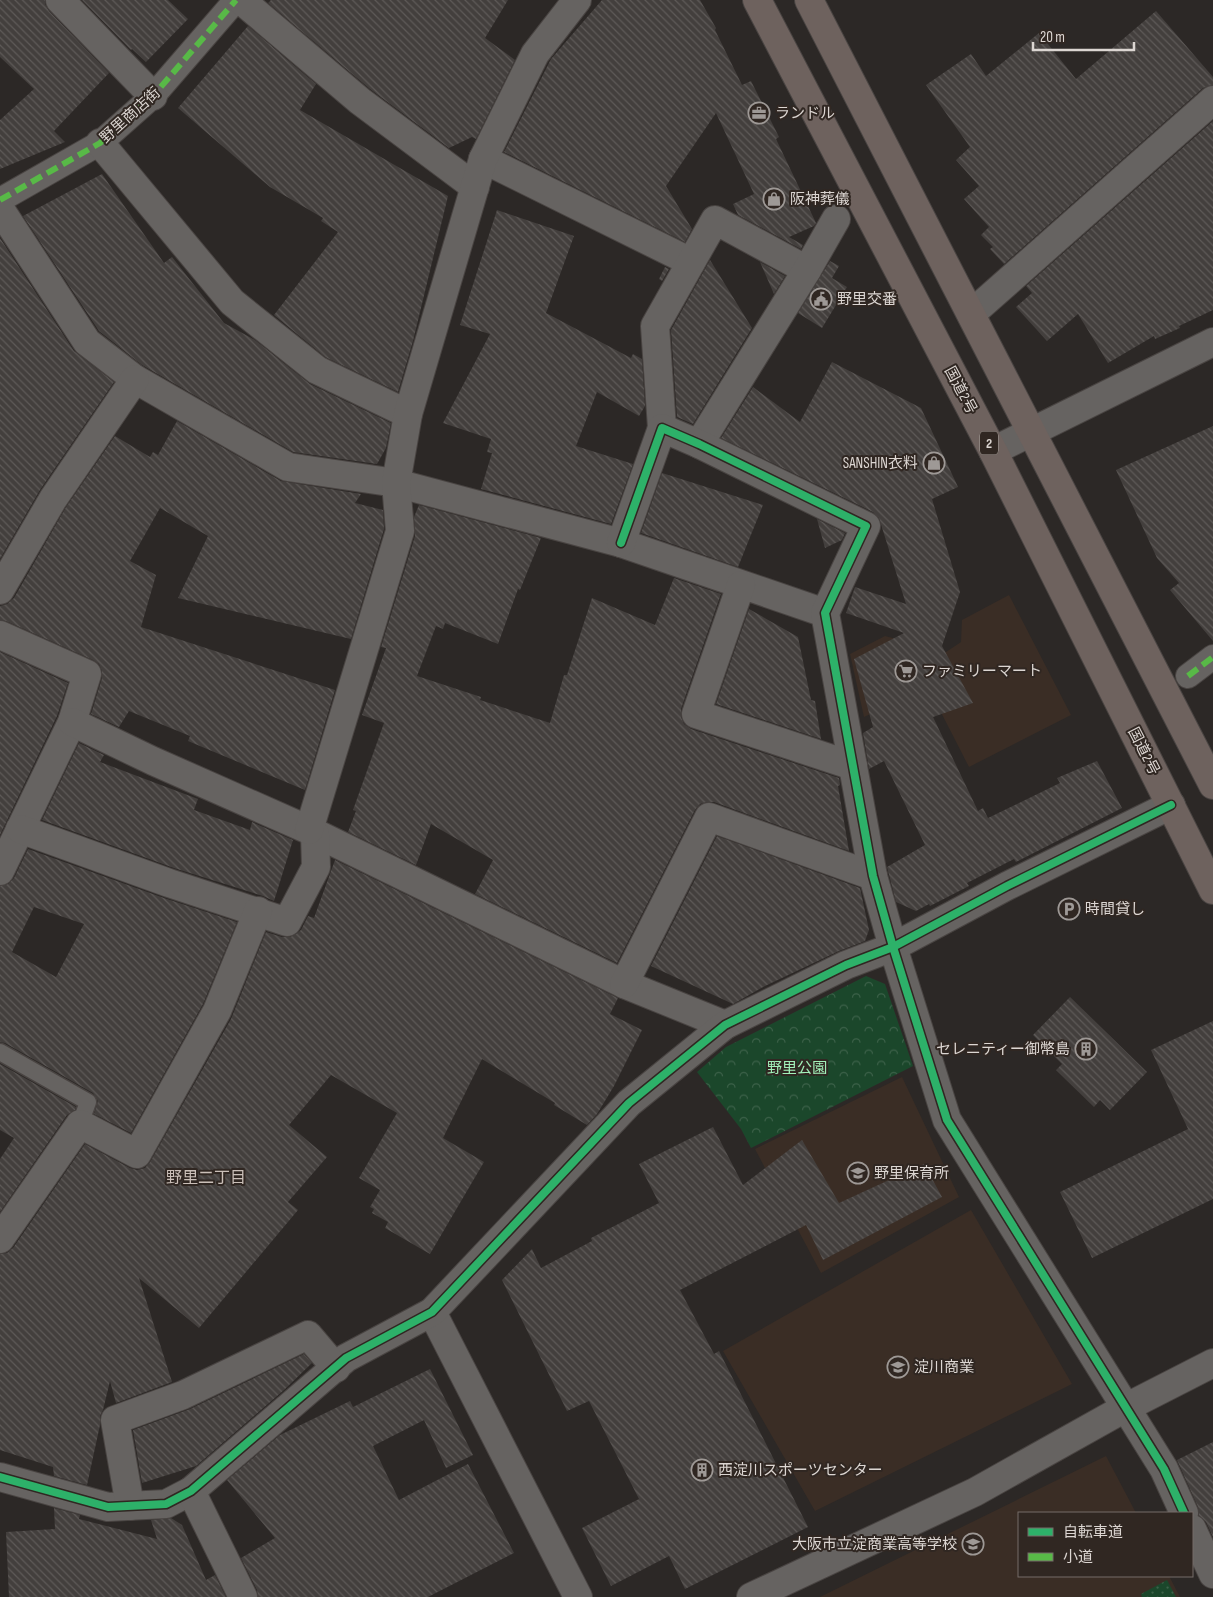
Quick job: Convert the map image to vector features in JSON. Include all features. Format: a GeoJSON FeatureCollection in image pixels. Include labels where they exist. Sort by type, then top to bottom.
{"type":"FeatureCollection","features":[{"type":"Feature","properties":{"kind":"highway","name":"国道2号"},"geometry":{"type":"LineString","coordinates":[[757,0],[993,451],[1213,890]]}},
{"type":"Feature","properties":{"kind":"highway"},"geometry":{"type":"LineString","coordinates":[[809,0],[1213,785]]}},
{"type":"Feature","properties":{"kind":"street"},"geometry":{"type":"LineString","coordinates":[[60,0],[153,96]]}},
{"type":"Feature","properties":{"kind":"street","name":"野里商店街"},"geometry":{"type":"LineString","coordinates":[[0,200],[100,143],[153,96],[236,0]]}},
{"type":"Feature","properties":{"kind":"street"},"geometry":{"type":"LineString","coordinates":[[241,0],[360,101],[475,186]]}},
{"type":"Feature","properties":{"kind":"street"},"geometry":{"type":"LineString","coordinates":[[20,829],[169,883],[287,922],[316,866],[312,832],[400,530],[396,483],[408,414],[483,159],[535,54],[577,0]]}},
{"type":"Feature","properties":{"kind":"street"},"geometry":{"type":"LineString","coordinates":[[971,314],[1213,100]]}},
{"type":"Feature","properties":{"kind":"street"},"geometry":{"type":"LineString","coordinates":[[100,143],[232,302],[317,370],[408,414]]}},
{"type":"Feature","properties":{"kind":"street"},"geometry":{"type":"LineString","coordinates":[[483,159],[691,262]]}},
{"type":"Feature","properties":{"kind":"street"},"geometry":{"type":"LineString","coordinates":[[0,209],[86,342],[135,379],[288,467],[396,483],[621,543],[825,613]]}},
{"type":"Feature","properties":{"kind":"street"},"geometry":{"type":"LineString","coordinates":[[699,444],[807,270],[836,219]]}},
{"type":"Feature","properties":{"kind":"street"},"geometry":{"type":"LineString","coordinates":[[621,543],[662,428],[655,326],[715,220],[807,270]]}},
{"type":"Feature","properties":{"kind":"street"},"geometry":{"type":"LineString","coordinates":[[993,451],[1213,342]]}},
{"type":"Feature","properties":{"kind":"street"},"geometry":{"type":"LineString","coordinates":[[0,590],[53,499],[135,379]]}},
{"type":"Feature","properties":{"kind":"street"},"geometry":{"type":"LineString","coordinates":[[662,428],[699,444],[866,526],[825,613],[873,876],[947,1120],[1164,1470],[1184,1512]]}},
{"type":"Feature","properties":{"kind":"street"},"geometry":{"type":"LineString","coordinates":[[741,585],[696,714],[853,766]]}},
{"type":"Feature","properties":{"kind":"street"},"geometry":{"type":"LineString","coordinates":[[0,635],[87,674],[72,722],[0,871]]}},
{"type":"Feature","properties":{"kind":"street"},"geometry":{"type":"LineString","coordinates":[[1188,676],[1213,657]]}},
{"type":"Feature","properties":{"kind":"street"},"geometry":{"type":"LineString","coordinates":[[72,722],[153,761],[312,832],[624,984],[725,1025]]}},
{"type":"Feature","properties":{"kind":"street"},"geometry":{"type":"LineString","coordinates":[[0,1477],[108,1507],[166,1504],[191,1491],[346,1358],[432,1312],[629,1104],[725,1025],[846,965],[893,947],[1007,886],[1171,805]]}},
{"type":"Feature","properties":{"kind":"street"},"geometry":{"type":"LineString","coordinates":[[624,984],[709,817],[873,876]]}},
{"type":"Feature","properties":{"kind":"street"},"geometry":{"type":"LineString","coordinates":[[0,1239],[80,1124],[137,1154],[217,1012],[258,911]]}},
{"type":"Feature","properties":{"kind":"street"},"geometry":{"type":"LineString","coordinates":[[432,1312],[578,1597]]}},
{"type":"Feature","properties":{"kind":"street"},"geometry":{"type":"LineString","coordinates":[[130,1506],[115,1420],[183,1395],[308,1334],[336,1368]]}},
{"type":"Feature","properties":{"kind":"street"},"geometry":{"type":"LineString","coordinates":[[752,1597],[975,1492],[1125,1408],[1213,1363]]}},
{"type":"Feature","properties":{"kind":"street"},"geometry":{"type":"LineString","coordinates":[[191,1491],[243,1597]]}},
{"type":"Feature","properties":{"kind":"street"},"geometry":{"type":"LineString","coordinates":[[1193,1531],[1213,1574]]}},
{"type":"Feature","properties":{"kind":"lane"},"geometry":{"type":"LineString","coordinates":[[0,1052],[88,1102],[80,1124]]}},
{"type":"Feature","properties":{"kind":"shaded area","name":"ファミリーマート"},"geometry":{"type":"Polygon","coordinates":[[[1009,595],[1071,715],[969,767],[928,687],[864,717],[850,654],[885,636],[946,652],[961,642],[962,620],[1009,595]]]}},
{"type":"Feature","properties":{"kind":"shaded area","name":"野里保育所"},"geometry":{"type":"Polygon","coordinates":[[[902,1077],[959,1197],[821,1273],[755,1149],[902,1077]]]}},
{"type":"Feature","properties":{"kind":"shaded area","name":"淀川商業"},"geometry":{"type":"Polygon","coordinates":[[[971,1210],[1072,1384],[815,1511],[723,1351],[971,1210]]]}},
{"type":"Feature","properties":{"kind":"shaded area","name":"大阪市立淀商業高等学校"},"geometry":{"type":"Polygon","coordinates":[[[1106,1456],[1135,1512],[1018,1512],[1018,1577],[1170,1577],[1180,1597],[820,1597],[1106,1456]]]}},
{"type":"Feature","properties":{"kind":"green space","name":"野里公園"},"geometry":{"type":"Polygon","coordinates":[[[866,976],[885,984],[913,1066],[751,1148],[741,1129],[697,1072],[726,1047],[866,976]]]}},
{"type":"Feature","properties":{"kind":"green space"},"geometry":{"type":"Polygon","coordinates":[[[1167,1580],[1176,1597],[1142,1597],[1141,1594],[1167,1580]]]}},
{"type":"Feature","properties":{"kind":"building"},"geometry":{"type":"Polygon","coordinates":[[[0,0],[45,0],[49,11],[109,73],[54,131],[65,142],[0,169],[0,120],[34,89],[0,57],[0,0]]]}},
{"type":"Feature","properties":{"kind":"building"},"geometry":{"type":"Polygon","coordinates":[[[82,0],[168,0],[188,19],[146,62],[131,50],[82,0]]]}},
{"type":"Feature","properties":{"kind":"building"},"geometry":{"type":"Polygon","coordinates":[[[271,0],[508,0],[485,38],[515,60],[476,139],[472,137],[449,148],[370,89],[268,3],[271,0]]]}},
{"type":"Feature","properties":{"kind":"building"},"geometry":{"type":"Polygon","coordinates":[[[602,0],[700,0],[716,28],[715,30],[742,85],[751,81],[779,137],[776,139],[816,223],[814,226],[789,237],[803,245],[801,249],[738,215],[733,204],[754,194],[716,113],[666,186],[692,229],[685,242],[504,152],[551,59],[602,0]]]}},
{"type":"Feature","properties":{"kind":"building"},"geometry":{"type":"Polygon","coordinates":[[[1156,11],[1213,77],[1213,85],[1203,88],[1004,264],[990,249],[993,247],[981,235],[989,227],[964,199],[979,186],[956,160],[970,147],[926,85],[971,54],[986,76],[1039,33],[1076,79],[1156,11]]]}},
{"type":"Feature","properties":{"kind":"building"},"geometry":{"type":"Polygon","coordinates":[[[248,26],[316,84],[300,110],[448,196],[413,341],[398,392],[325,357],[274,315],[338,232],[321,221],[323,218],[270,187],[178,108],[248,26]]]}},
{"type":"Feature","properties":{"kind":"building"},"geometry":{"type":"Polygon","coordinates":[[[1213,121],[1213,310],[1179,326],[1180,328],[1155,339],[1154,336],[1108,363],[1078,314],[1047,341],[1016,307],[1032,293],[1026,286],[1213,121]]]}},
{"type":"Feature","properties":{"kind":"building"},"geometry":{"type":"Polygon","coordinates":[[[102,174],[164,263],[172,257],[224,323],[255,340],[310,384],[391,423],[386,448],[377,464],[293,452],[142,365],[99,331],[23,216],[102,174]]]}},
{"type":"Feature","properties":{"kind":"building"},"geometry":{"type":"Polygon","coordinates":[[[497,210],[574,236],[546,313],[631,358],[633,354],[642,359],[645,406],[639,416],[597,392],[576,446],[633,464],[611,524],[481,489],[492,453],[487,452],[491,439],[443,423],[490,334],[460,325],[497,210]]]}},
{"type":"Feature","properties":{"kind":"building"},"geometry":{"type":"Polygon","coordinates":[[[0,238],[74,351],[114,382],[40,490],[0,559],[0,238]]]}},
{"type":"Feature","properties":{"kind":"building"},"geometry":{"type":"Polygon","coordinates":[[[710,260],[752,328],[693,424],[677,417],[671,330],[710,260]]]}},
{"type":"Feature","properties":{"kind":"building","name":"野里交番"},"geometry":{"type":"Polygon","coordinates":[[[830,261],[839,266],[832,278],[847,287],[822,328],[798,313],[830,261]]]}},
{"type":"Feature","properties":{"kind":"building"},"geometry":{"type":"Polygon","coordinates":[[[760,262],[785,276],[774,294],[760,262]]]}},
{"type":"Feature","properties":{"kind":"building"},"geometry":{"type":"Polygon","coordinates":[[[665,267],[669,269],[662,281],[659,279],[665,267]]]}},
{"type":"Feature","properties":{"kind":"building"},"geometry":{"type":"Polygon","coordinates":[[[832,362],[921,408],[958,487],[932,499],[960,592],[942,646],[973,703],[933,717],[978,811],[983,808],[988,818],[1060,783],[1057,778],[1097,761],[1122,808],[1016,862],[1014,859],[967,883],[969,886],[916,911],[896,902],[887,867],[925,845],[884,761],[869,769],[863,733],[873,727],[854,659],[904,633],[846,613],[855,587],[906,604],[879,518],[873,512],[721,438],[753,387],[800,422],[832,362]]]}},
{"type":"Feature","properties":{"kind":"building"},"geometry":{"type":"Polygon","coordinates":[[[177,421],[281,481],[361,494],[355,503],[383,510],[384,529],[351,639],[178,598],[208,536],[160,508],[130,561],[156,575],[141,627],[335,690],[305,790],[188,741],[190,736],[129,711],[119,727],[91,714],[102,678],[99,664],[6,621],[0,620],[0,606],[7,604],[14,598],[66,507],[115,436],[150,457],[153,452],[158,455],[177,421]]]}},
{"type":"Feature","properties":{"kind":"building"},"geometry":{"type":"Polygon","coordinates":[[[1213,426],[1213,641],[1170,590],[1179,583],[1157,558],[1116,470],[1213,426]]]}},
{"type":"Feature","properties":{"kind":"building"},"geometry":{"type":"Polygon","coordinates":[[[662,473],[763,505],[738,567],[641,533],[662,473]]]}},
{"type":"Feature","properties":{"kind":"building"},"geometry":{"type":"Polygon","coordinates":[[[419,505],[541,538],[520,590],[518,589],[498,644],[445,623],[443,629],[436,626],[417,676],[481,697],[480,700],[550,723],[564,675],[567,675],[592,598],[655,625],[674,578],[721,594],[681,709],[681,717],[684,724],[691,729],[839,778],[840,785],[838,786],[849,851],[714,802],[700,804],[695,810],[617,963],[475,894],[493,860],[431,824],[416,865],[348,832],[356,811],[353,810],[384,723],[362,715],[386,648],[381,647],[415,536],[414,517],[419,505]]]}},
{"type":"Feature","properties":{"kind":"building"},"geometry":{"type":"Polygon","coordinates":[[[817,519],[845,533],[842,540],[825,548],[817,519]]]}},
{"type":"Feature","properties":{"kind":"building"},"geometry":{"type":"Polygon","coordinates":[[[749,609],[798,637],[811,700],[815,701],[821,739],[716,704],[749,609]]]}},
{"type":"Feature","properties":{"kind":"building"},"geometry":{"type":"Polygon","coordinates":[[[0,652],[68,683],[57,716],[0,835],[0,652]]]}},
{"type":"Feature","properties":{"kind":"building"},"geometry":{"type":"Polygon","coordinates":[[[79,743],[104,755],[100,762],[198,799],[194,810],[250,830],[252,822],[293,840],[274,901],[174,868],[42,820],[79,743]]]}},
{"type":"Feature","properties":{"kind":"building"},"geometry":{"type":"Polygon","coordinates":[[[717,836],[860,888],[869,930],[865,941],[839,951],[765,986],[733,1004],[651,966],[717,836]]]}},
{"type":"Feature","properties":{"kind":"building"},"geometry":{"type":"Polygon","coordinates":[[[28,849],[237,922],[203,1004],[131,1133],[94,1114],[98,1101],[93,1093],[5,1043],[0,1042],[0,886],[8,884],[14,878],[28,849]],[[34,907],[12,952],[56,977],[84,924],[34,907]]]}},
{"type":"Feature","properties":{"kind":"building"},"geometry":{"type":"Polygon","coordinates":[[[335,860],[618,998],[610,1014],[642,1030],[614,1086],[597,1114],[587,1125],[554,1105],[555,1103],[482,1059],[443,1138],[484,1162],[430,1254],[385,1228],[388,1222],[372,1213],[374,1209],[370,1207],[380,1190],[359,1178],[397,1113],[331,1075],[289,1125],[327,1157],[288,1202],[298,1210],[199,1328],[139,1278],[172,1382],[116,1403],[110,1381],[100,1416],[100,1425],[87,1485],[54,1476],[53,1467],[0,1450],[0,1254],[7,1253],[13,1248],[85,1144],[130,1168],[137,1170],[145,1168],[231,1019],[266,932],[282,937],[290,937],[301,930],[308,916],[314,918],[335,860]]]}},
{"type":"Feature","properties":{"kind":"building","name":"セレニティー御幣島"},"geometry":{"type":"Polygon","coordinates":[[[1070,997],[1147,1072],[1110,1110],[1100,1100],[1094,1107],[1056,1070],[1062,1064],[1033,1035],[1070,997]]]}},
{"type":"Feature","properties":{"kind":"building"},"geometry":{"type":"Polygon","coordinates":[[[1213,1021],[1213,1199],[1092,1258],[1060,1192],[1188,1129],[1151,1050],[1213,1021]]]}},
{"type":"Feature","properties":{"kind":"building"},"geometry":{"type":"Polygon","coordinates":[[[0,1064],[76,1107],[75,1110],[67,1115],[0,1212],[0,1159],[14,1138],[0,1130],[0,1064]]]}},
{"type":"Feature","properties":{"kind":"building"},"geometry":{"type":"Polygon","coordinates":[[[713,1127],[743,1185],[802,1140],[839,1203],[924,1164],[942,1197],[823,1260],[806,1225],[680,1290],[714,1354],[719,1351],[808,1527],[685,1589],[669,1556],[611,1586],[582,1528],[639,1499],[589,1401],[567,1411],[502,1280],[532,1249],[541,1268],[592,1241],[591,1238],[659,1203],[639,1164],[713,1127]]]}},
{"type":"Feature","properties":{"kind":"building"},"geometry":{"type":"Polygon","coordinates":[[[304,1354],[312,1363],[284,1390],[196,1466],[142,1483],[133,1430],[190,1409],[304,1354]]]}},
{"type":"Feature","properties":{"kind":"building"},"geometry":{"type":"Polygon","coordinates":[[[430,1369],[473,1455],[446,1468],[424,1420],[373,1446],[399,1500],[468,1464],[514,1553],[428,1597],[258,1597],[257,1590],[241,1558],[275,1538],[227,1480],[280,1435],[350,1401],[353,1407],[430,1369]]]}},
{"type":"Feature","properties":{"kind":"building"},"geometry":{"type":"Polygon","coordinates":[[[1213,1442],[1213,1537],[1206,1522],[1199,1516],[1198,1507],[1177,1460],[1213,1442]]]}},
{"type":"Feature","properties":{"kind":"building"},"geometry":{"type":"Polygon","coordinates":[[[54,1508],[80,1515],[79,1519],[157,1539],[151,1520],[171,1518],[182,1525],[206,1580],[215,1575],[226,1597],[9,1597],[6,1532],[55,1529],[54,1508]]]}},
{"type":"Feature","properties":{"kind":"marked path"},"geometry":{"type":"LineString","coordinates":[[0,200],[100,143],[153,96],[236,0]]}},
{"type":"Feature","properties":{"kind":"marked path"},"geometry":{"type":"LineString","coordinates":[[1188,676],[1213,657]]}},
{"type":"Feature","properties":{"kind":"cycle path"},"geometry":{"type":"LineString","coordinates":[[621,543],[662,428],[699,444],[866,526],[825,613],[873,876],[947,1120],[1164,1469],[1184,1512]]}},
{"type":"Feature","properties":{"kind":"cycle path"},"geometry":{"type":"LineString","coordinates":[[0,1477],[108,1507],[166,1504],[191,1491],[346,1358],[432,1312],[629,1103],[725,1025],[846,965],[893,947],[1007,886],[1171,805]]}},
{"type":"Feature","properties":{"kind":"place","name":"ランドル"},"geometry":{"type":"Point","coordinates":[759,113]}},
{"type":"Feature","properties":{"kind":"place","name":"阪神葬儀"},"geometry":{"type":"Point","coordinates":[774,199]}},
{"type":"Feature","properties":{"kind":"place","name":"野里交番"},"geometry":{"type":"Point","coordinates":[821,299]}},
{"type":"Feature","properties":{"kind":"place","name":"SANSHIN衣料"},"geometry":{"type":"Point","coordinates":[934,463]}},
{"type":"Feature","properties":{"kind":"place","name":"ファミリーマート"},"geometry":{"type":"Point","coordinates":[906,671]}},
{"type":"Feature","properties":{"kind":"place","name":"時間貸し"},"geometry":{"type":"Point","coordinates":[1069,909]}},
{"type":"Feature","properties":{"kind":"place","name":"セレニティー御幣島"},"geometry":{"type":"Point","coordinates":[1086,1049]}},
{"type":"Feature","properties":{"kind":"place","name":"野里保育所"},"geometry":{"type":"Point","coordinates":[858,1173]}},
{"type":"Feature","properties":{"kind":"place","name":"淀川商業"},"geometry":{"type":"Point","coordinates":[898,1367]}},
{"type":"Feature","properties":{"kind":"place","name":"西淀川スポーツセンター"},"geometry":{"type":"Point","coordinates":[702,1470]}},
{"type":"Feature","properties":{"kind":"place","name":"大阪市立淀商業高等学校"},"geometry":{"type":"Point","coordinates":[973,1544]}},
{"type":"Feature","properties":{"kind":"district","name":"野里二丁目"},"geometry":{"type":"Point","coordinates":[206,1177]}}]}
